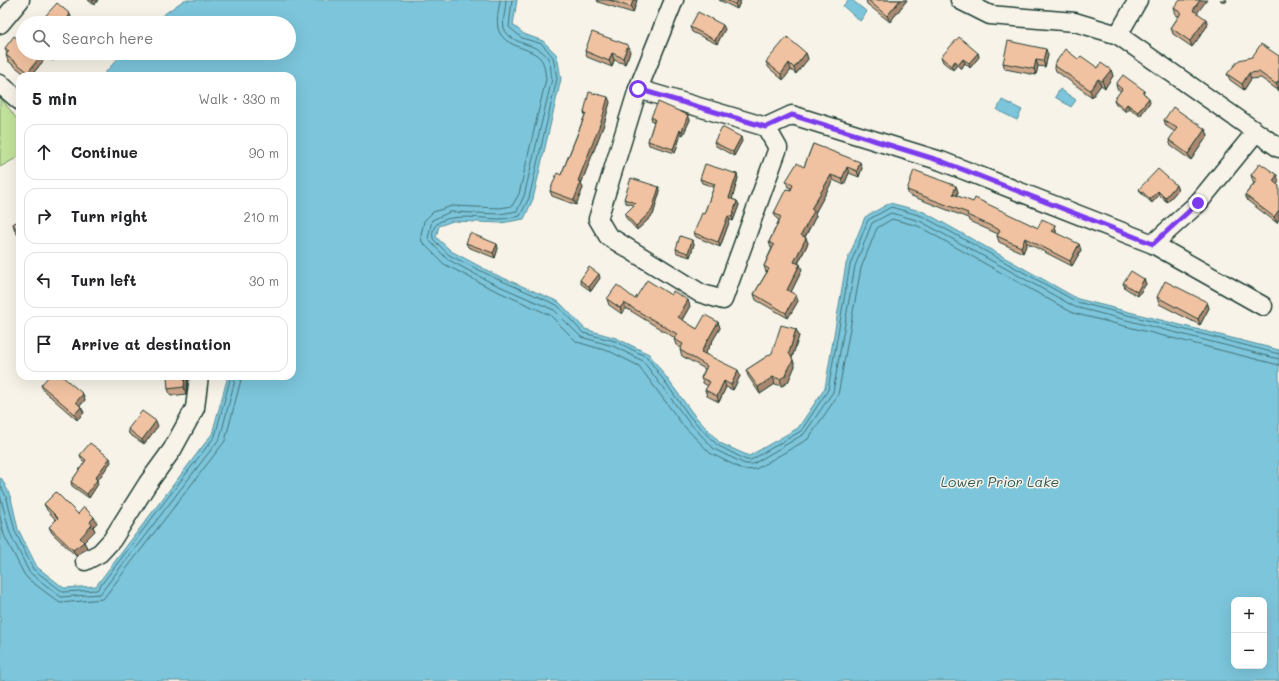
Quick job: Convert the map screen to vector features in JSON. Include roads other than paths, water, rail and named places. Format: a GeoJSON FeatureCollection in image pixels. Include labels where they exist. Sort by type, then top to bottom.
{"type":"FeatureCollection","features":[{"type":"Feature","properties":{"kind":"street"},"geometry":{"type":"LineString","coordinates":[[0,24],[20,0]]}},
{"type":"Feature","properties":{"kind":"street"},"geometry":{"type":"LineString","coordinates":[[674,0],[638,89],[598,219],[608,236],[700,293],[723,300],[778,148],[766,127]]}},
{"type":"Feature","properties":{"kind":"street"},"geometry":{"type":"LineString","coordinates":[[960,0],[990,15],[1075,22],[1118,35],[1255,133],[1279,148]]}},
{"type":"Feature","properties":{"kind":"street"},"geometry":{"type":"LineString","coordinates":[[1118,35],[1138,0]]}},
{"type":"Feature","properties":{"kind":"street"},"geometry":{"type":"LineString","coordinates":[[0,84],[16,98]]}},
{"type":"Feature","properties":{"kind":"street"},"geometry":{"type":"LineString","coordinates":[[638,89],[766,127],[792,115],[941,161],[1153,244],[1263,306]]}},
{"type":"Feature","properties":{"kind":"street"},"geometry":{"type":"LineString","coordinates":[[1153,244],[1198,203],[1255,133]]}},
{"type":"Feature","properties":{"kind":"street"},"geometry":{"type":"LineString","coordinates":[[85,561],[100,553],[112,540],[148,483],[172,450],[195,408],[198,380]]}},
{"type":"Feature","properties":{"kind":"water","name":"Lower Prior Lake"},"geometry":{"type":"Polygon","coordinates":[[[184,0],[517,0],[513,25],[524,34],[543,41],[557,55],[561,79],[533,199],[524,219],[501,223],[453,221],[439,226],[436,237],[451,251],[494,274],[559,302],[585,329],[616,338],[649,354],[694,415],[720,443],[749,456],[798,428],[825,388],[846,264],[865,217],[890,203],[924,212],[1078,299],[1279,350],[1279,681],[0,681],[0,478],[2,479],[11,498],[18,529],[37,567],[64,588],[96,586],[212,434],[227,380],[296,380],[296,72],[106,72],[117,60],[296,60],[296,16],[162,16],[184,0]]]}},
{"type":"Feature","properties":{"kind":"water"},"geometry":{"type":"Polygon","coordinates":[[[848,0],[852,0],[867,12],[860,21],[843,6],[848,0]]]}},
{"type":"Feature","properties":{"kind":"water"},"geometry":{"type":"Polygon","coordinates":[[[1060,89],[1076,100],[1071,107],[1055,97],[1060,89]]]}},
{"type":"Feature","properties":{"kind":"water"},"geometry":{"type":"Polygon","coordinates":[[[1002,100],[1022,110],[1017,120],[997,110],[1002,100]]]}}]}
